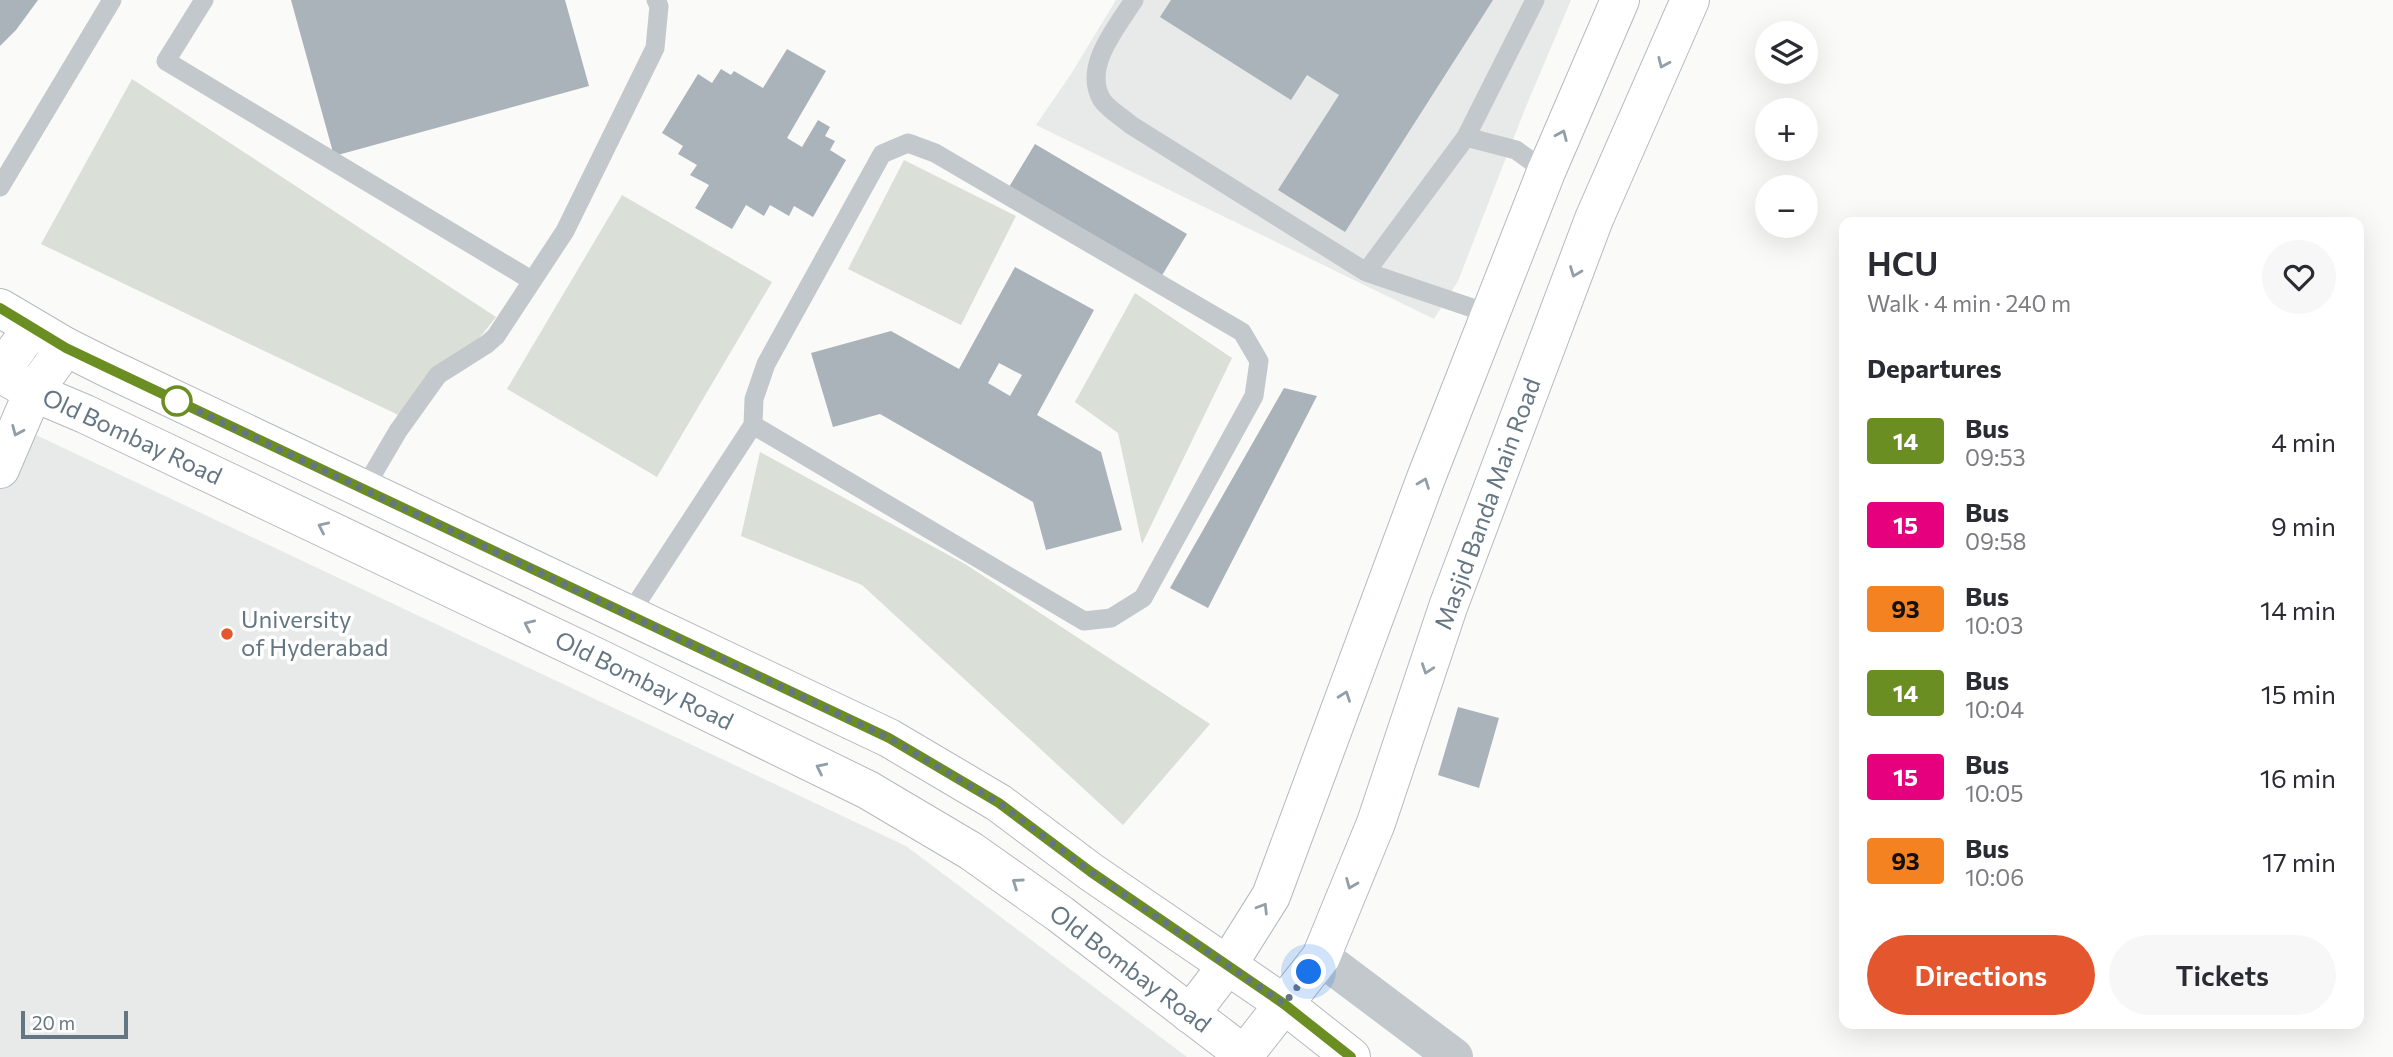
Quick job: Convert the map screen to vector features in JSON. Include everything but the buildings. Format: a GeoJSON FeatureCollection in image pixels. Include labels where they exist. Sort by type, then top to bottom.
{"type":"FeatureCollection","features":[{"type":"Feature","properties":{"kind":"main road"},"geometry":{"type":"LineString","coordinates":[[1190,1014],[1227,966],[1271,896],[1426,478],[1546,172],[1620,0]]}},
{"type":"Feature","properties":{"kind":"main road","name":"Masjid Banda Main Road"},"geometry":{"type":"LineString","coordinates":[[1246,1056],[1321,957],[1376,823],[1448,607],[1594,219],[1690,0]]}},
{"type":"Feature","properties":{"kind":"main road"},"geometry":{"type":"LineString","coordinates":[[0,308],[66,348],[889,738],[999,803],[1091,872],[1284,1004],[1351,1057]]}},
{"type":"Feature","properties":{"kind":"main road"},"geometry":{"type":"LineString","coordinates":[[0,373],[32,328]]}},
{"type":"Feature","properties":{"kind":"main road"},"geometry":{"type":"LineString","coordinates":[[0,469],[33,392],[66,348]]}},
{"type":"Feature","properties":{"kind":"main road","name":"Old Bombay Road"},"geometry":{"type":"LineString","coordinates":[[0,373],[33,392],[104,423],[602,660],[868,790],[971,851],[1060,914],[1246,1056]]}},
{"type":"Feature","properties":{"kind":"street"},"geometry":{"type":"LineString","coordinates":[[1321,957],[1454,1057]]}},
{"type":"Feature","properties":{"kind":"lane"},"geometry":{"type":"LineString","coordinates":[[0,187],[112,0]]}},
{"type":"Feature","properties":{"kind":"lane"},"geometry":{"type":"LineString","coordinates":[[204,0],[166,61],[531,280]]}},
{"type":"Feature","properties":{"kind":"lane"},"geometry":{"type":"LineString","coordinates":[[364,489],[424,391],[438,374],[496,336],[565,231],[654,48],[659,6],[656,0]]}},
{"type":"Feature","properties":{"kind":"lane"},"geometry":{"type":"LineString","coordinates":[[1134,0],[1101,53],[1095,80],[1103,101],[1132,125],[1366,272],[1490,314]]}},
{"type":"Feature","properties":{"kind":"lane"},"geometry":{"type":"LineString","coordinates":[[1366,272],[1466,137],[1535,0]]}},
{"type":"Feature","properties":{"kind":"lane"},"geometry":{"type":"LineString","coordinates":[[1466,137],[1516,150],[1546,172]]}},
{"type":"Feature","properties":{"kind":"lane"},"geometry":{"type":"LineString","coordinates":[[629,614],[753,425],[754,398],[766,364],[881,154],[908,143],[935,153],[1242,332],[1259,361],[1254,396],[1143,598],[1111,618],[1084,621],[753,425]]}},
{"type":"Feature","properties":{"kind":"shaded area"},"geometry":{"type":"Polygon","coordinates":[[[1116,0],[1571,0],[1458,281],[1434,319],[1036,125],[1116,0]]]}},
{"type":"Feature","properties":{"kind":"shaded area"},"geometry":{"type":"Polygon","coordinates":[[[132,79],[496,317],[413,422],[41,244],[132,79]]]}},
{"type":"Feature","properties":{"kind":"shaded area"},"geometry":{"type":"Polygon","coordinates":[[[904,160],[1016,216],[961,325],[848,269],[904,160]]]}},
{"type":"Feature","properties":{"kind":"shaded area"},"geometry":{"type":"Polygon","coordinates":[[[622,195],[772,282],[657,477],[507,389],[622,195]]]}},
{"type":"Feature","properties":{"kind":"shaded area"},"geometry":{"type":"Polygon","coordinates":[[[1135,293],[1232,358],[1142,544],[1118,433],[1075,402],[1135,293]]]}},
{"type":"Feature","properties":{"kind":"shaded area","name":"University of Hyderabad"},"geometry":{"type":"Polygon","coordinates":[[[0,418],[906,846],[1187,1057],[0,1057],[0,418]]]}},
{"type":"Feature","properties":{"kind":"shaded area"},"geometry":{"type":"Polygon","coordinates":[[[760,452],[965,564],[1210,724],[1123,825],[862,585],[741,536],[760,452]]]}},
{"type":"Feature","properties":{"kind":"bus line","name":"14"},"geometry":{"type":"LineString","coordinates":[[0,308],[66,348],[889,738],[999,803],[1091,872],[1284,1004],[1351,1057]]}},
{"type":"Feature","properties":{"kind":"place","name":"University of Hyderabad"},"geometry":{"type":"Point","coordinates":[227,634]}},
{"type":"Feature","properties":{"kind":"route"},"geometry":{"type":"LineString","coordinates":[[177,401],[889,738],[999,803],[1091,872],[1284,1004],[1309,972]]}}]}
